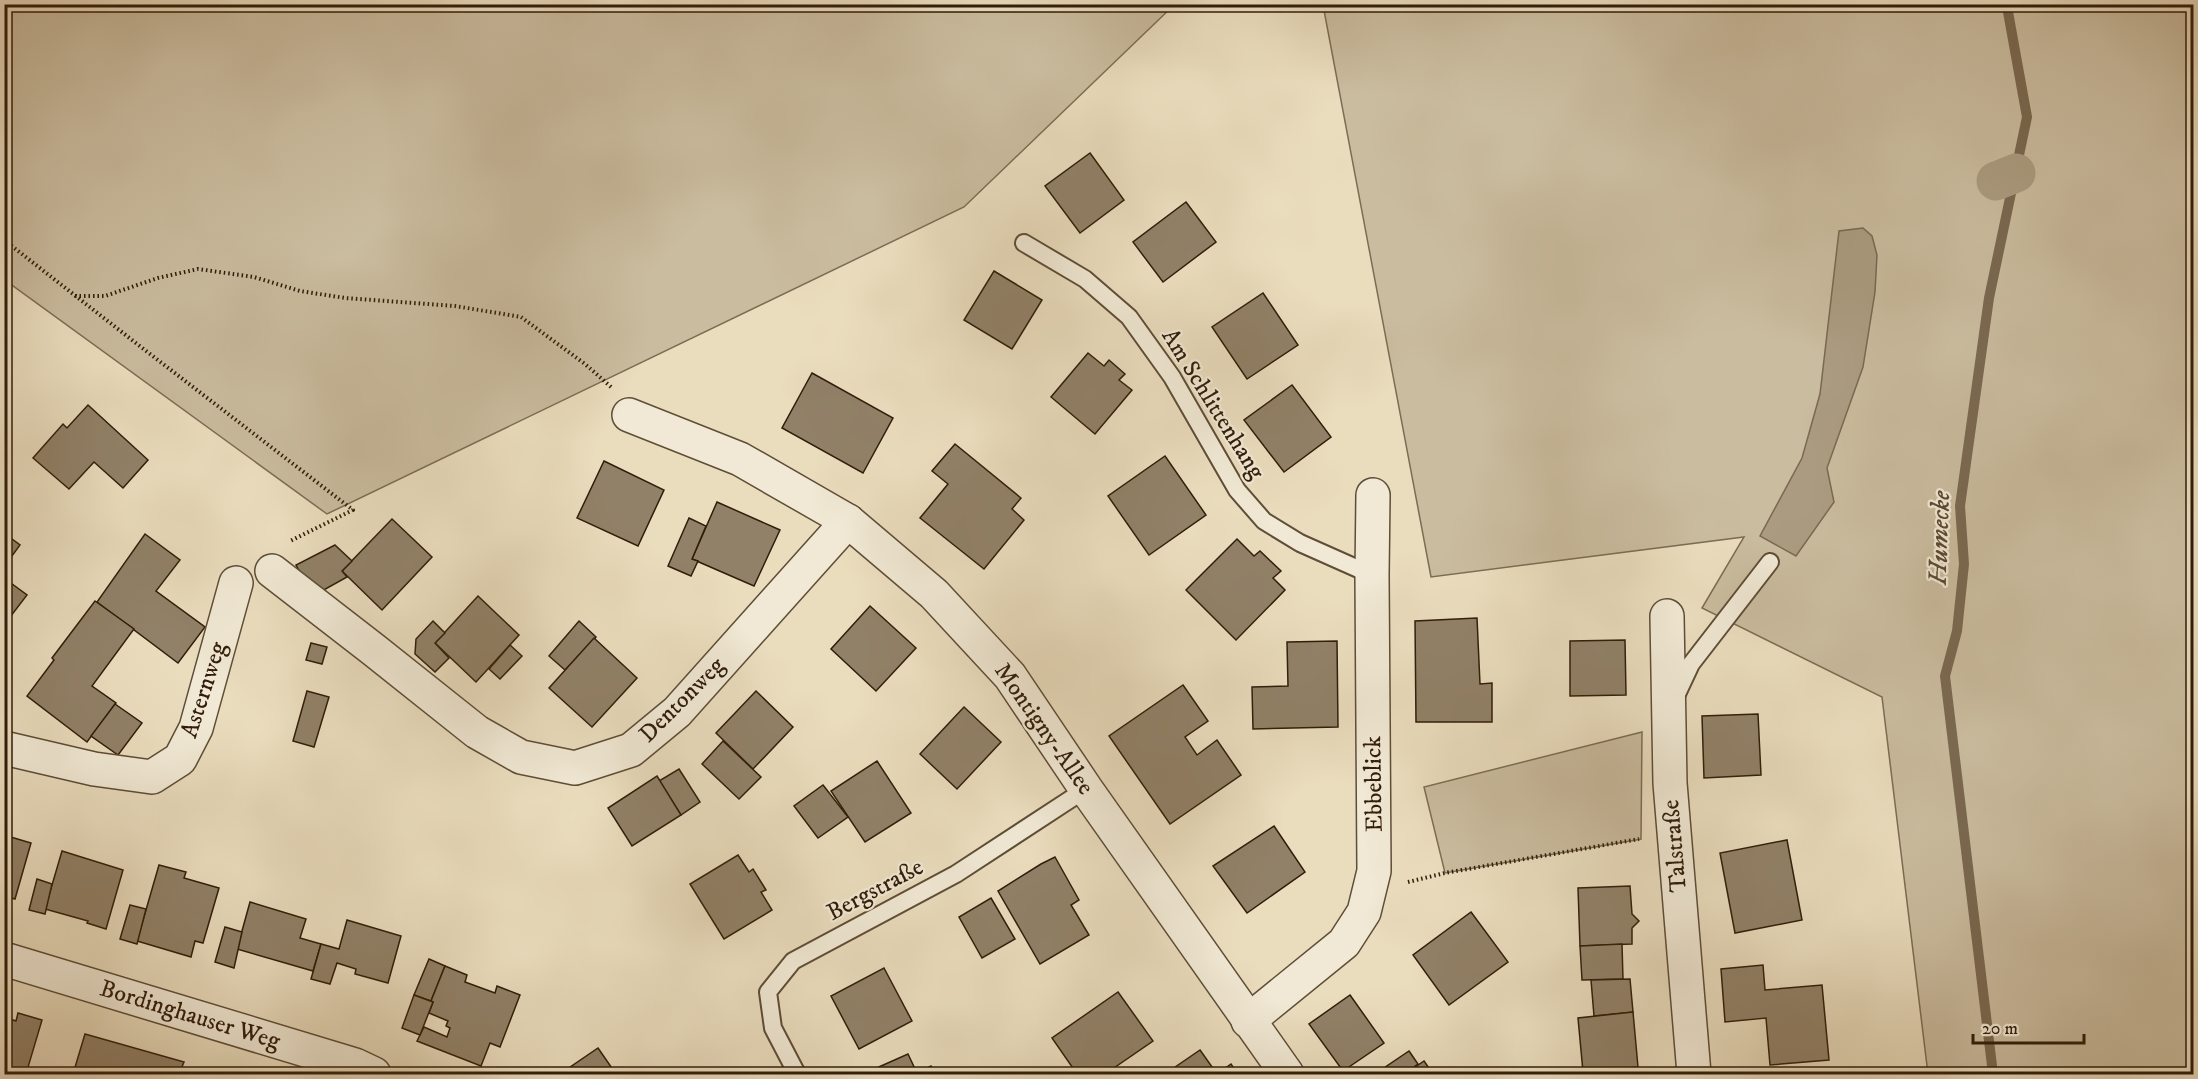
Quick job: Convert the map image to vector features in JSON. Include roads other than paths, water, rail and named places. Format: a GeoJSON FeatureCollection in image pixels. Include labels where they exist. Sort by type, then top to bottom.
{"type":"FeatureCollection","features":[{"type":"Feature","properties":{"kind":"street","name":"Montigny-Allee"},"geometry":{"type":"LineString","coordinates":[[629,415],[741,459],[848,521],[934,594],[1010,676],[1086,789],[1287,1074]]}},
{"type":"Feature","properties":{"kind":"street","name":"Ebbeblick"},"geometry":{"type":"LineString","coordinates":[[1248,1021],[1344,943],[1364,912],[1374,871],[1373,495]]}},
{"type":"Feature","properties":{"kind":"street","name":"Dentonweg"},"geometry":{"type":"LineString","coordinates":[[272,571],[477,732],[521,757],[575,768],[631,750],[677,712],[848,521]]}},
{"type":"Feature","properties":{"kind":"street","name":"Asternweg"},"geometry":{"type":"LineString","coordinates":[[4,748],[94,769],[152,777],[180,759],[195,728],[236,583]]}},
{"type":"Feature","properties":{"kind":"street","name":"Talstraße"},"geometry":{"type":"LineString","coordinates":[[1666,616],[1670,783],[1694,1074]]}},
{"type":"Feature","properties":{"kind":"street","name":"Bordinghauser Weg"},"geometry":{"type":"LineString","coordinates":[[4,959],[355,1065],[374,1074]]}},
{"type":"Feature","properties":{"kind":"lane","name":"Am Schlittenhang"},"geometry":{"type":"LineString","coordinates":[[1024,243],[1085,279],[1129,317],[1172,377],[1236,490],[1264,521],[1300,543],[1372,576]]}},
{"type":"Feature","properties":{"kind":"lane"},"geometry":{"type":"LineString","coordinates":[[1669,713],[1691,664],[1770,562]]}},
{"type":"Feature","properties":{"kind":"lane","name":"Bergstraße"},"geometry":{"type":"LineString","coordinates":[[797,1074],[772,1028],[768,992],[793,961],[956,874],[1086,789]]}},
{"type":"Feature","properties":{"kind":"waterway","name":"Humecke"},"geometry":{"type":"LineString","coordinates":[[1993,1074],[1945,676],[1957,631],[1964,564],[1960,506],[1989,298],[2027,117],[2008,4]]}},
{"type":"Feature","properties":{"kind":"waterway"},"geometry":{"type":"LineString","coordinates":[[1996,181],[2016,173]]}}]}
